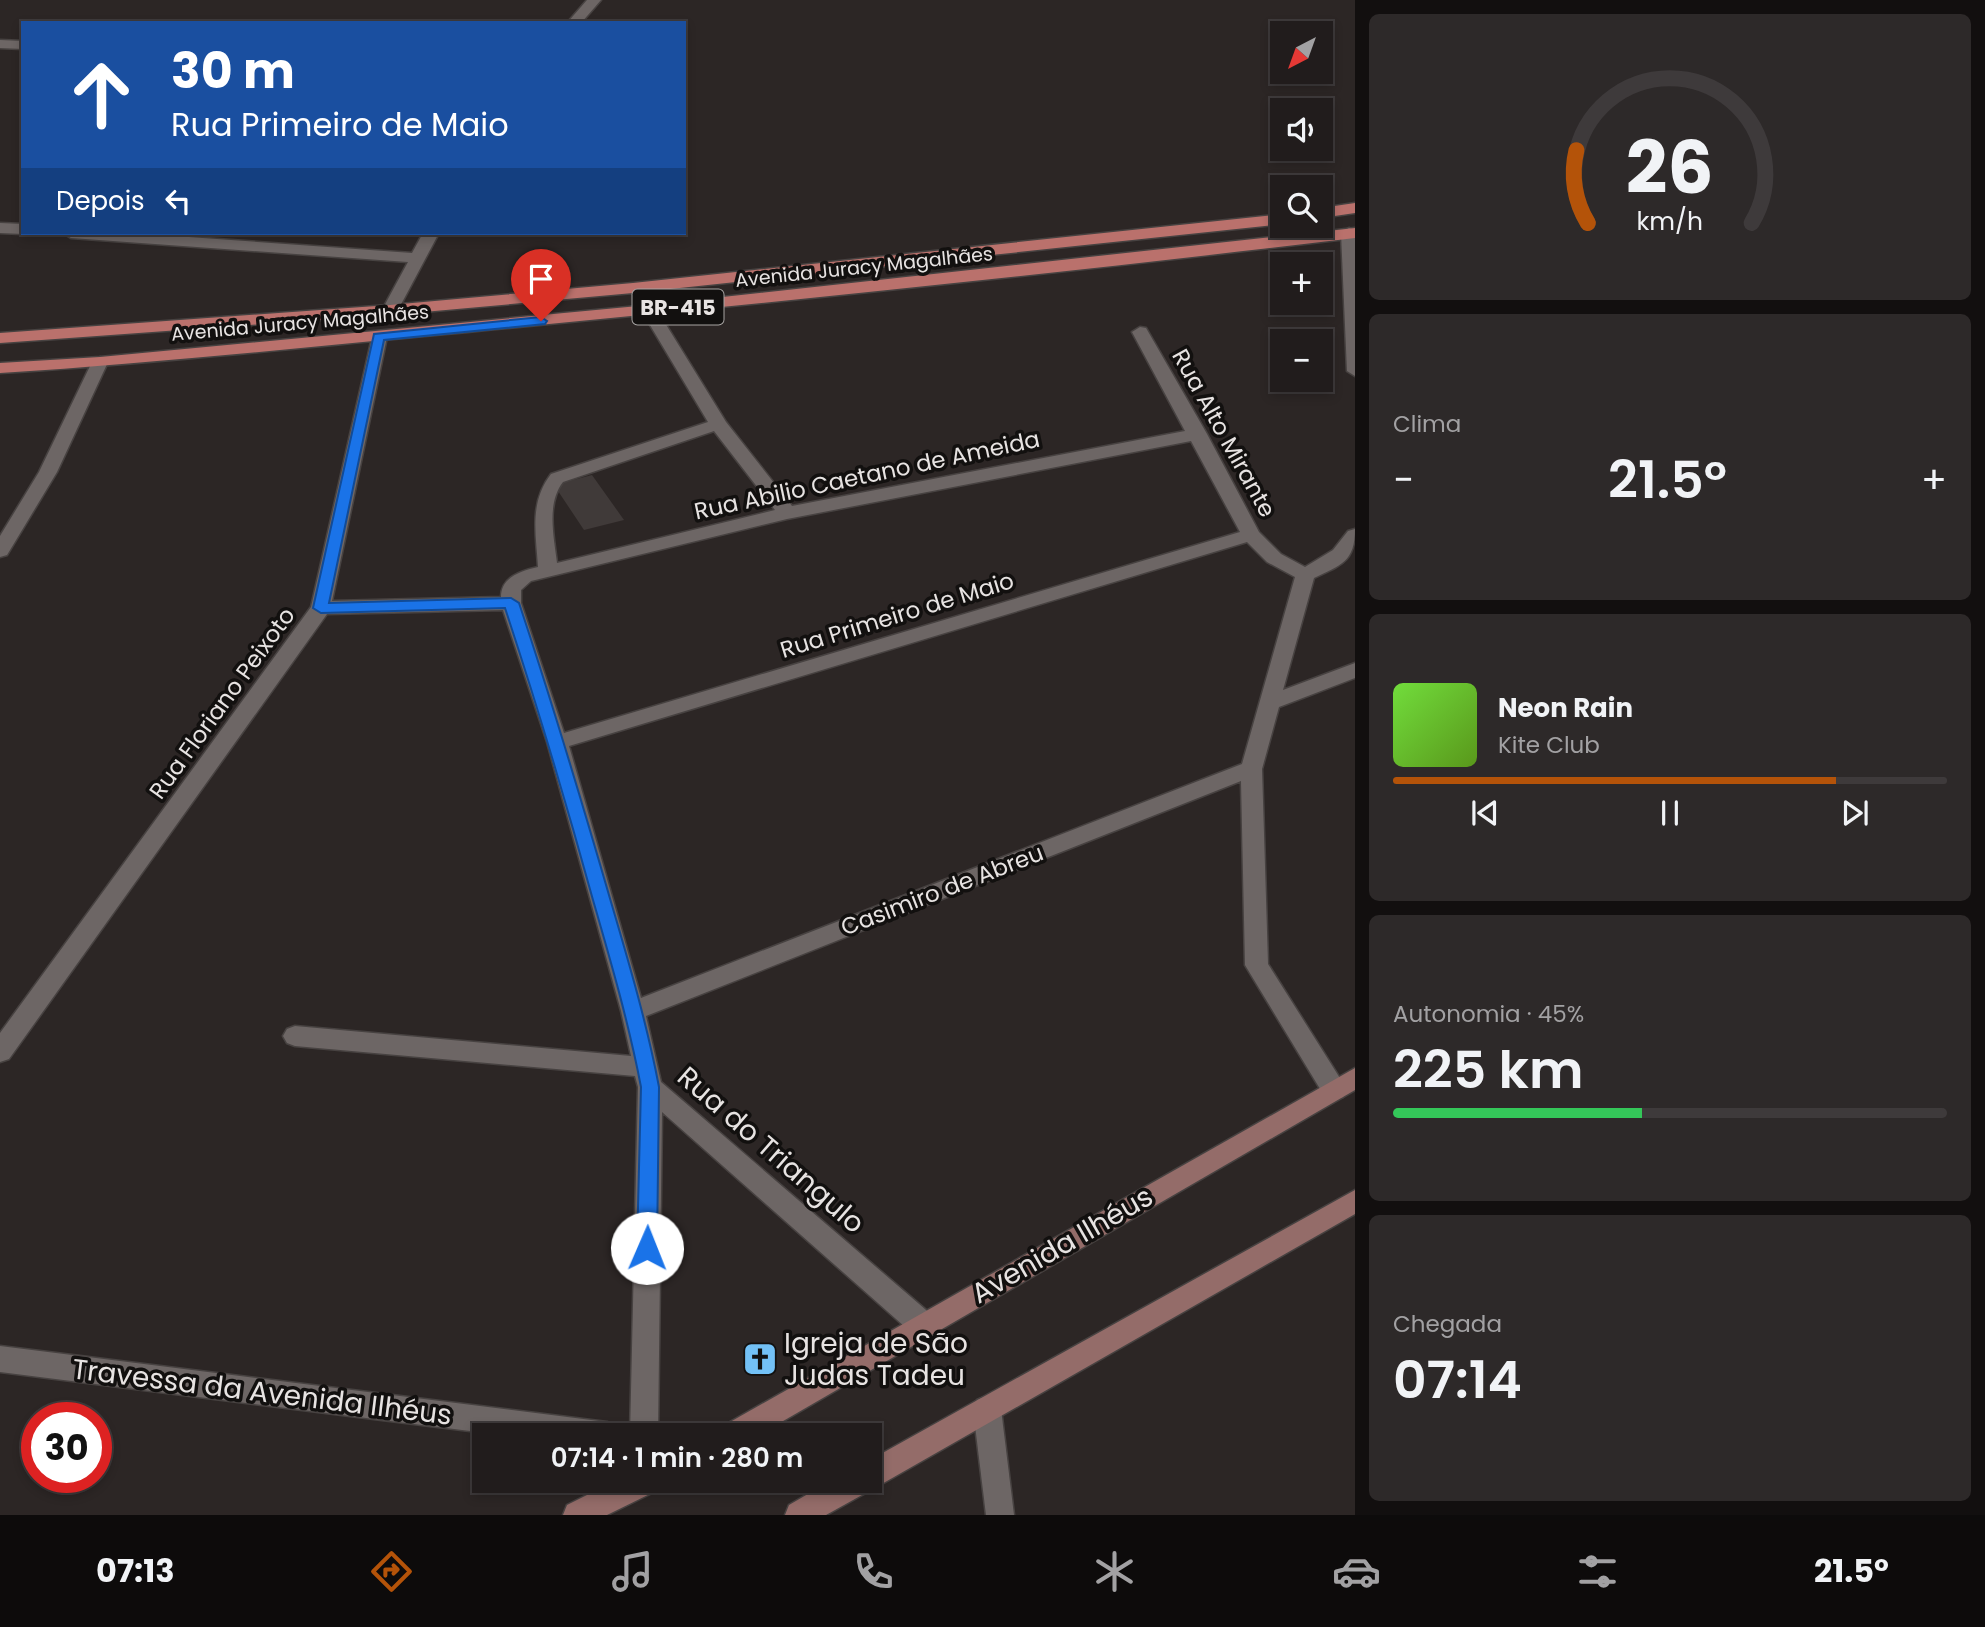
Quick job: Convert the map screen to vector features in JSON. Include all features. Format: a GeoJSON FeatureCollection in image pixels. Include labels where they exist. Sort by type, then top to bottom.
{"type":"FeatureCollection","features":[{"type":"Feature","properties":{"kind":"main road"},"geometry":{"type":"LineString","coordinates":[[1333,211],[1355,208]]}},
{"type":"Feature","properties":{"kind":"main road","name":"Avenida Juracy Magalhães"},"geometry":{"type":"LineString","coordinates":[[0,338],[390,310],[898,262],[1270,220]]}},
{"type":"Feature","properties":{"kind":"main road","name":"Avenida Juracy Magalhães"},"geometry":{"type":"LineString","coordinates":[[0,368],[100,362],[379,337],[1174,255],[1352,233]]}},
{"type":"Feature","properties":{"kind":"main road","name":"Avenida Ilhéus"},"geometry":{"type":"LineString","coordinates":[[754,1423],[1345,1084]]}},
{"type":"Feature","properties":{"kind":"main road"},"geometry":{"type":"LineString","coordinates":[[882,1468],[1355,1201]]}},
{"type":"Feature","properties":{"kind":"main road"},"geometry":{"type":"LineString","coordinates":[[577,1515],[622,1493]]}},
{"type":"Feature","properties":{"kind":"main road"},"geometry":{"type":"LineString","coordinates":[[799,1515],[837,1493]]}},
{"type":"Feature","properties":{"kind":"street"},"geometry":{"type":"LineString","coordinates":[[576,21],[594,0]]}},
{"type":"Feature","properties":{"kind":"street"},"geometry":{"type":"LineString","coordinates":[[0,44],[21,45]]}},
{"type":"Feature","properties":{"kind":"street"},"geometry":{"type":"LineString","coordinates":[[0,228],[21,229]]}},
{"type":"Feature","properties":{"kind":"street"},"geometry":{"type":"LineString","coordinates":[[1352,233],[1355,371]]}},
{"type":"Feature","properties":{"kind":"street"},"geometry":{"type":"LineString","coordinates":[[99,235],[416,258]]}},
{"type":"Feature","properties":{"kind":"street"},"geometry":{"type":"LineString","coordinates":[[390,310],[430,235]]}},
{"type":"Feature","properties":{"kind":"street"},"geometry":{"type":"LineString","coordinates":[[649,310],[718,425],[787,513]]}},
{"type":"Feature","properties":{"kind":"street","name":"Rua Alto Mirante"},"geometry":{"type":"LineString","coordinates":[[1140,332],[1251,535],[1275,558],[1305,575]]}},
{"type":"Feature","properties":{"kind":"street","name":"Rua Floriano Peixoto"},"geometry":{"type":"LineString","coordinates":[[0,1052],[321,608],[379,337]]}},
{"type":"Feature","properties":{"kind":"street"},"geometry":{"type":"LineString","coordinates":[[0,551],[48,471],[100,362]]}},
{"type":"Feature","properties":{"kind":"street"},"geometry":{"type":"LineString","coordinates":[[295,1036],[648,1077],[633,1011],[557,742],[511,603],[511,588],[525,576],[548,571],[545,500],[547,488],[557,478],[718,425]]}},
{"type":"Feature","properties":{"kind":"street","name":"Rua Abilio Caetano de Ameida"},"geometry":{"type":"LineString","coordinates":[[548,571],[787,513],[1198,434]]}},
{"type":"Feature","properties":{"kind":"street","name":"Rua Primeiro de Maio"},"geometry":{"type":"LineString","coordinates":[[557,742],[1251,535]]}},
{"type":"Feature","properties":{"kind":"street"},"geometry":{"type":"LineString","coordinates":[[1345,1084],[1257,965],[1251,769],[1305,575],[1334,561],[1350,545],[1355,535]]}},
{"type":"Feature","properties":{"kind":"street"},"geometry":{"type":"LineString","coordinates":[[321,608],[511,603]]}},
{"type":"Feature","properties":{"kind":"street"},"geometry":{"type":"LineString","coordinates":[[1271,702],[1355,670]]}},
{"type":"Feature","properties":{"kind":"street","name":"Casimiro de Abreu"},"geometry":{"type":"LineString","coordinates":[[633,1011],[1251,769]]}},
{"type":"Feature","properties":{"kind":"street","name":"Rua do Triangulo"},"geometry":{"type":"LineString","coordinates":[[648,1077],[923,1325]]}},
{"type":"Feature","properties":{"kind":"street","name":"Rua do Triangulo"},"geometry":{"type":"LineString","coordinates":[[644,1423],[648,1077]]}},
{"type":"Feature","properties":{"kind":"street","name":"Travessa da Avenida Ilhéus"},"geometry":{"type":"LineString","coordinates":[[0,1359],[511,1423]]}},
{"type":"Feature","properties":{"kind":"street"},"geometry":{"type":"LineString","coordinates":[[987,1409],[1000,1515]]}},
{"type":"Feature","properties":{"kind":"building"},"geometry":{"type":"Polygon","coordinates":[[[592,475],[624,520],[584,530],[554,485],[592,475]]]}},
{"type":"Feature","properties":{"kind":"place","name":"Igreja de São Judas Tadeu"},"geometry":{"type":"Point","coordinates":[760,1359]}},
{"type":"Feature","properties":{"kind":"route"},"geometry":{"type":"LineString","coordinates":[[541,321],[379,337],[321,608],[511,603],[557,742],[633,1011],[646,1067],[650,1087],[647,1248]]}}]}
